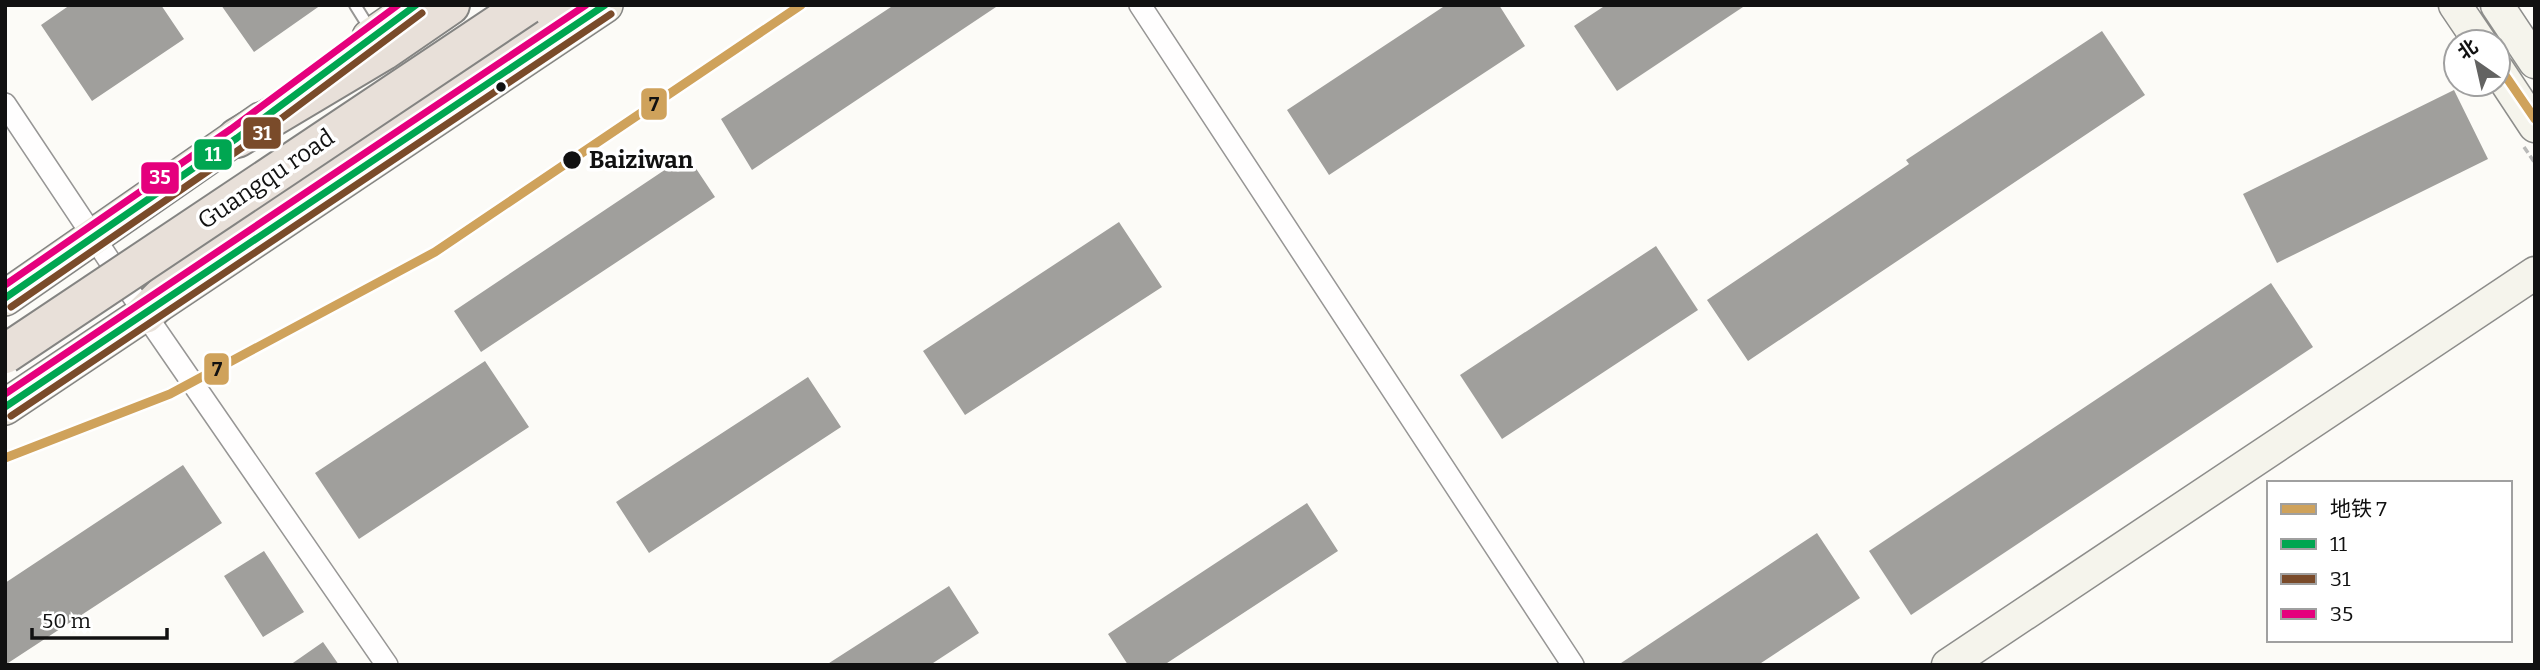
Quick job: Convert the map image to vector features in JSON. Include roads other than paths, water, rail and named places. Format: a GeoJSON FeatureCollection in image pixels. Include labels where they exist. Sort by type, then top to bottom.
{"type":"FeatureCollection","features":[{"type":"Feature","properties":{"kind":"highway"},"geometry":{"type":"LineString","coordinates":[[237,138],[378,43],[450,5]]}},
{"type":"Feature","properties":{"kind":"highway","name":"Guangqu road"},"geometry":{"type":"LineString","coordinates":[[5,328],[486,5]]}},
{"type":"Feature","properties":{"kind":"highway","name":"Guangqu road"},"geometry":{"type":"LineString","coordinates":[[5,354],[527,5]]}},
{"type":"Feature","properties":{"kind":"highway"},"geometry":{"type":"LineString","coordinates":[[145,314],[225,235],[378,127],[562,5]]}},
{"type":"Feature","properties":{"kind":"main road"},"geometry":{"type":"LineString","coordinates":[[378,43],[415,5]]}},
{"type":"Feature","properties":{"kind":"main road"},"geometry":{"type":"LineString","coordinates":[[5,407],[605,5]]}},
{"type":"Feature","properties":{"kind":"main road"},"geometry":{"type":"LineString","coordinates":[[5,298],[237,138]]}},
{"type":"Feature","properties":{"kind":"street"},"geometry":{"type":"LineString","coordinates":[[1140,5],[1573,665]]}},
{"type":"Feature","properties":{"kind":"street"},"geometry":{"type":"LineString","coordinates":[[2455,5],[2471,28]]}},
{"type":"Feature","properties":{"kind":"street"},"geometry":{"type":"LineString","coordinates":[[2497,5],[2535,62]]}},
{"type":"Feature","properties":{"kind":"street"},"geometry":{"type":"LineString","coordinates":[[2512,91],[2535,125]]}},
{"type":"Feature","properties":{"kind":"street"},"geometry":{"type":"LineString","coordinates":[[5,104],[145,314],[387,665]]}},
{"type":"Feature","properties":{"kind":"street"},"geometry":{"type":"LineString","coordinates":[[1948,665],[2535,274]]}},
{"type":"Feature","properties":{"kind":"lane"},"geometry":{"type":"LineString","coordinates":[[355,5],[378,43]]}},
{"type":"Feature","properties":{"kind":"metro line","name":"7"},"geometry":{"type":"LineString","coordinates":[[5,458],[170,394],[435,252],[801,5]]}},
{"type":"Feature","properties":{"kind":"metro line","name":"7"},"geometry":{"type":"LineString","coordinates":[[2512,85],[2535,119]]}},
{"type":"Feature","properties":{"kind":"place","name":"Baiziwan"},"geometry":{"type":"Point","coordinates":[572,160]}}]}
